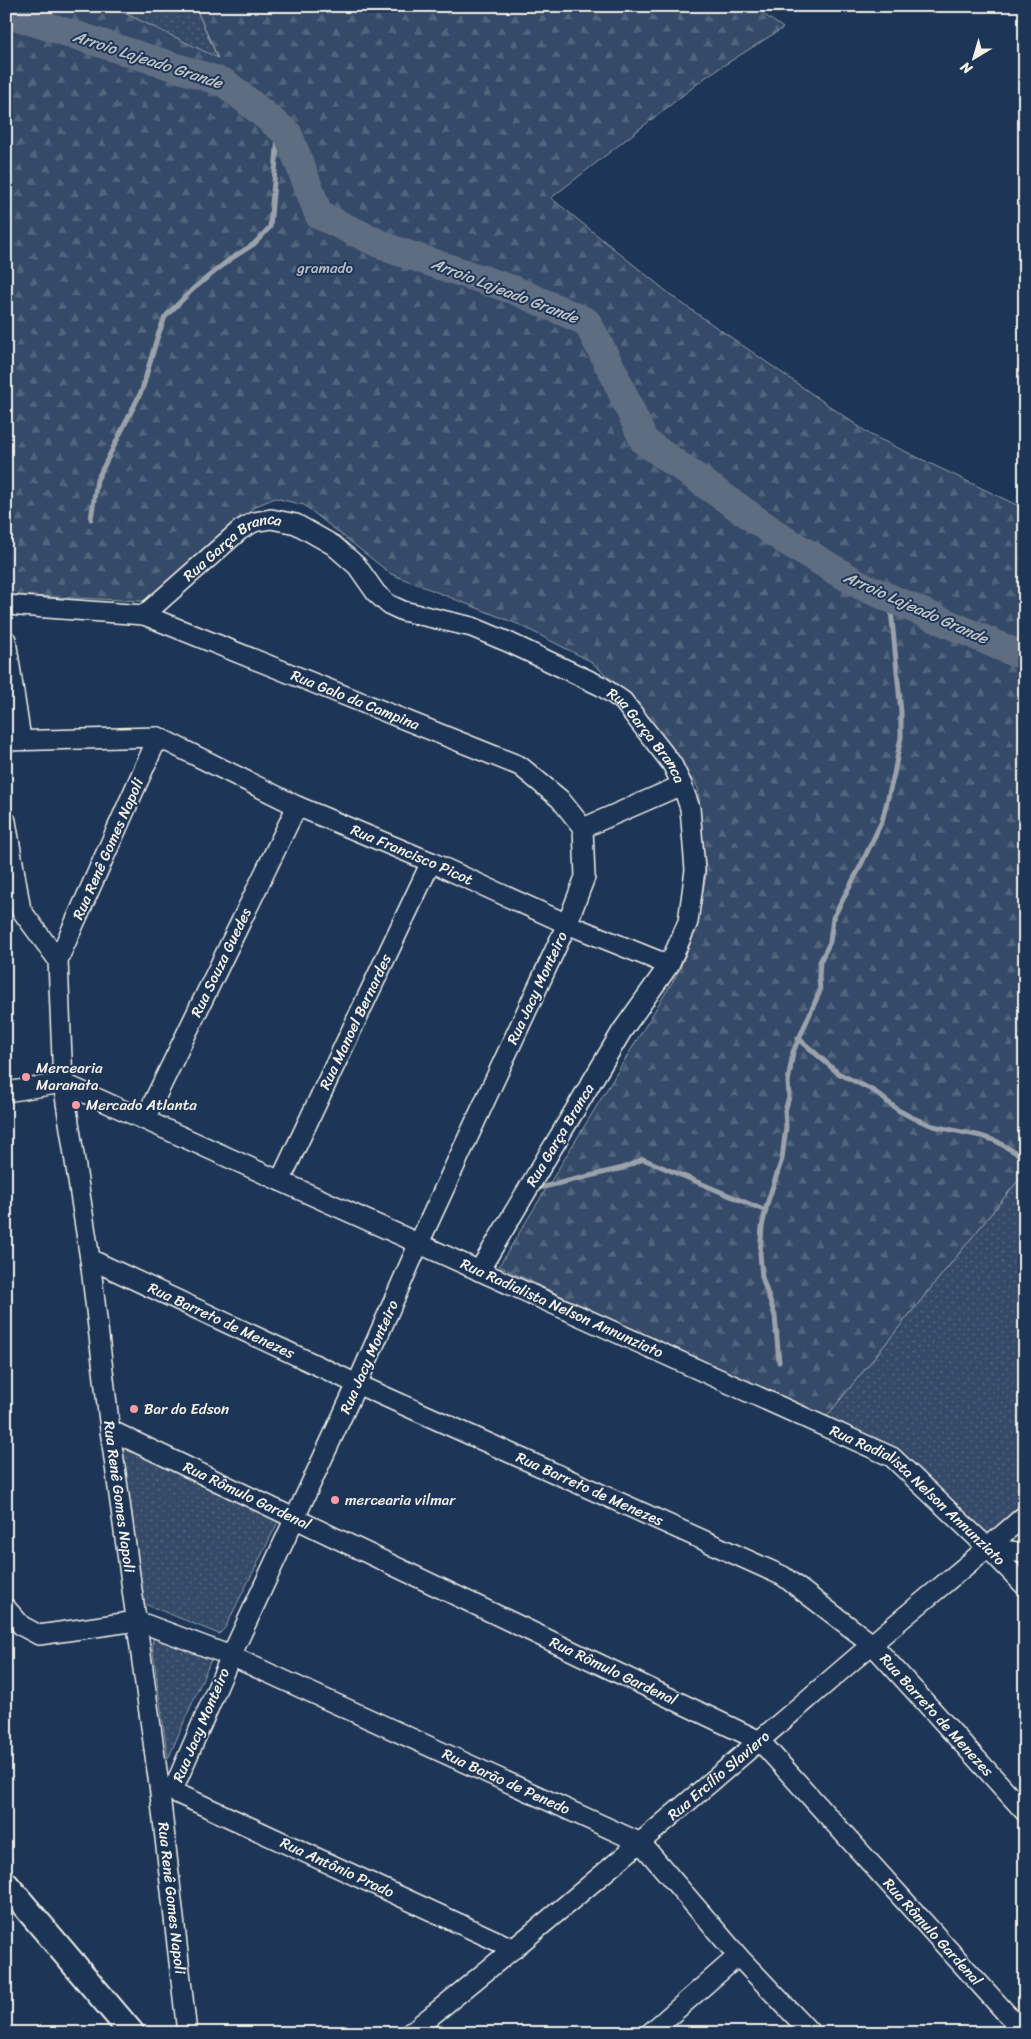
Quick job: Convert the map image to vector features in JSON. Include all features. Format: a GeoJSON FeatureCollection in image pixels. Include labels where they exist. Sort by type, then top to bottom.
{"type":"FeatureCollection","features":[{"type":"Feature","properties":{"kind":"main road"},"geometry":{"type":"LineString","coordinates":[[6,1884],[132,2033]]}},
{"type":"Feature","properties":{"kind":"street","name":"Rua Garça Branca"},"geometry":{"type":"LineString","coordinates":[[144,615],[240,530],[254,522],[271,519],[296,524],[333,545],[357,566],[376,594],[388,604],[403,611],[472,627],[601,686],[623,701],[672,764],[690,808],[695,870],[688,922],[669,966],[622,1030],[479,1271]]}},
{"type":"Feature","properties":{"kind":"street","name":"Rua Galo da Campina"},"geometry":{"type":"LineString","coordinates":[[6,605],[144,615],[520,766],[560,799],[582,828]]}},
{"type":"Feature","properties":{"kind":"street"},"geometry":{"type":"LineString","coordinates":[[6,640],[13,740],[158,737]]}},
{"type":"Feature","properties":{"kind":"street","name":"Rua Francisco Picot"},"geometry":{"type":"LineString","coordinates":[[158,737],[297,806],[431,862],[567,924],[669,966]]}},
{"type":"Feature","properties":{"kind":"street","name":"Rua Renê Gomes Napoli"},"geometry":{"type":"LineString","coordinates":[[158,737],[58,960],[63,1082],[90,1259],[110,1430],[137,1621],[166,1788],[187,2033]]}},
{"type":"Feature","properties":{"kind":"street"},"geometry":{"type":"LineString","coordinates":[[567,924],[585,877],[582,828],[682,785]]}},
{"type":"Feature","properties":{"kind":"street","name":"Rua Souza Guedes"},"geometry":{"type":"LineString","coordinates":[[145,1119],[297,806]]}},
{"type":"Feature","properties":{"kind":"street"},"geometry":{"type":"LineString","coordinates":[[6,821],[14,911],[58,960]]}},
{"type":"Feature","properties":{"kind":"street","name":"Rua Manoel Bernardes"},"geometry":{"type":"LineString","coordinates":[[280,1181],[431,862]]}},
{"type":"Feature","properties":{"kind":"street","name":"Rua Jacy Monteiro"},"geometry":{"type":"LineString","coordinates":[[166,1788],[231,1656],[567,924]]}},
{"type":"Feature","properties":{"kind":"street"},"geometry":{"type":"LineString","coordinates":[[6,1092],[63,1082]]}},
{"type":"Feature","properties":{"kind":"street","name":"Rua Radialista Nelson Annunziato"},"geometry":{"type":"LineString","coordinates":[[63,1082],[892,1457],[988,1548],[1025,1586]]}},
{"type":"Feature","properties":{"kind":"street","name":"Rua Barreto de Menezes"},"geometry":{"type":"LineString","coordinates":[[90,1259],[357,1384],[784,1576],[872,1644],[1025,1812]]}},
{"type":"Feature","properties":{"kind":"street","name":"Rua Rômulo Gardenal"},"geometry":{"type":"LineString","coordinates":[[110,1430],[760,1742],[1024,2033]]}},
{"type":"Feature","properties":{"kind":"street","name":"Rua Ercílio Slaviero"},"geometry":{"type":"LineString","coordinates":[[410,2033],[641,1843],[1025,1515]]}},
{"type":"Feature","properties":{"kind":"street"},"geometry":{"type":"LineString","coordinates":[[988,1548],[1025,1553]]}},
{"type":"Feature","properties":{"kind":"street"},"geometry":{"type":"LineString","coordinates":[[6,1608],[22,1626],[40,1635],[137,1621]]}},
{"type":"Feature","properties":{"kind":"street","name":"Rua Barão de Penedo"},"geometry":{"type":"LineString","coordinates":[[137,1621],[231,1656],[641,1843],[738,1956],[810,2033]]}},
{"type":"Feature","properties":{"kind":"street","name":"Rua Antônio Prado"},"geometry":{"type":"LineString","coordinates":[[166,1788],[514,1949]]}},
{"type":"Feature","properties":{"kind":"street"},"geometry":{"type":"LineString","coordinates":[[650,2033],[738,1956]]}},
{"type":"Feature","properties":{"kind":"green space","name":"gramado"},"geometry":{"type":"Polygon","coordinates":[[[6,6],[110,6],[218,58],[195,6],[439,6],[449,15],[458,6],[752,6],[783,28],[710,74],[551,198],[676,299],[871,435],[1025,509],[1025,1172],[822,1422],[499,1266],[679,971],[695,932],[706,875],[698,788],[630,696],[590,661],[520,625],[391,574],[304,505],[275,498],[256,506],[143,601],[8,595],[6,586],[6,6]]]}},
{"type":"Feature","properties":{"kind":"green space"},"geometry":{"type":"Polygon","coordinates":[[[110,6],[195,6],[218,59],[110,6]]]}},
{"type":"Feature","properties":{"kind":"green space"},"geometry":{"type":"Polygon","coordinates":[[[1025,1172],[1025,1504],[986,1542],[892,1456],[822,1422],[1025,1172]]]}},
{"type":"Feature","properties":{"kind":"green space"},"geometry":{"type":"Polygon","coordinates":[[[124,1443],[277,1516],[278,1522],[225,1628],[219,1634],[145,1604],[140,1598],[118,1446],[124,1443]]]}},
{"type":"Feature","properties":{"kind":"green space"},"geometry":{"type":"Polygon","coordinates":[[[154,1635],[213,1655],[168,1759],[152,1645],[154,1635]]]}},
{"type":"Feature","properties":{"kind":"waterway","name":"Arroio Lajeado Grande"},"geometry":{"type":"LineString","coordinates":[[6,13],[225,83],[288,134],[319,215],[391,249],[514,290],[587,322],[613,372],[644,441],[783,539],[862,586],[1013,652],[1025,655]]}},
{"type":"Feature","properties":{"kind":"waterway"},"geometry":{"type":"LineString","coordinates":[[91,519],[97,480],[142,390],[165,317],[193,289],[229,260],[254,244],[270,227],[279,126]]}},
{"type":"Feature","properties":{"kind":"waterway"},"geometry":{"type":"LineString","coordinates":[[779,1362],[775,1316],[762,1277],[760,1253],[762,1227],[767,1204],[782,1159],[786,1127],[785,1111],[789,1097],[788,1082],[793,1052],[820,991],[820,962],[830,942],[833,918],[882,821],[894,774],[901,737],[901,712],[890,599]]}},
{"type":"Feature","properties":{"kind":"waterway"},"geometry":{"type":"LineString","coordinates":[[798,1038],[838,1073],[874,1091],[898,1110],[911,1117],[933,1126],[996,1141],[1025,1158]]}},
{"type":"Feature","properties":{"kind":"waterway"},"geometry":{"type":"LineString","coordinates":[[535,1189],[623,1168],[643,1159],[766,1211]]}},
{"type":"Feature","properties":{"kind":"place","name":"Mercearia Maranata"},"geometry":{"type":"Point","coordinates":[26,1077]}},
{"type":"Feature","properties":{"kind":"place","name":"Mercado Atlanta"},"geometry":{"type":"Point","coordinates":[76,1105]}},
{"type":"Feature","properties":{"kind":"place","name":"Bar do Edson"},"geometry":{"type":"Point","coordinates":[134,1409]}},
{"type":"Feature","properties":{"kind":"place","name":"mercearia vilmar"},"geometry":{"type":"Point","coordinates":[335,1500]}}]}
